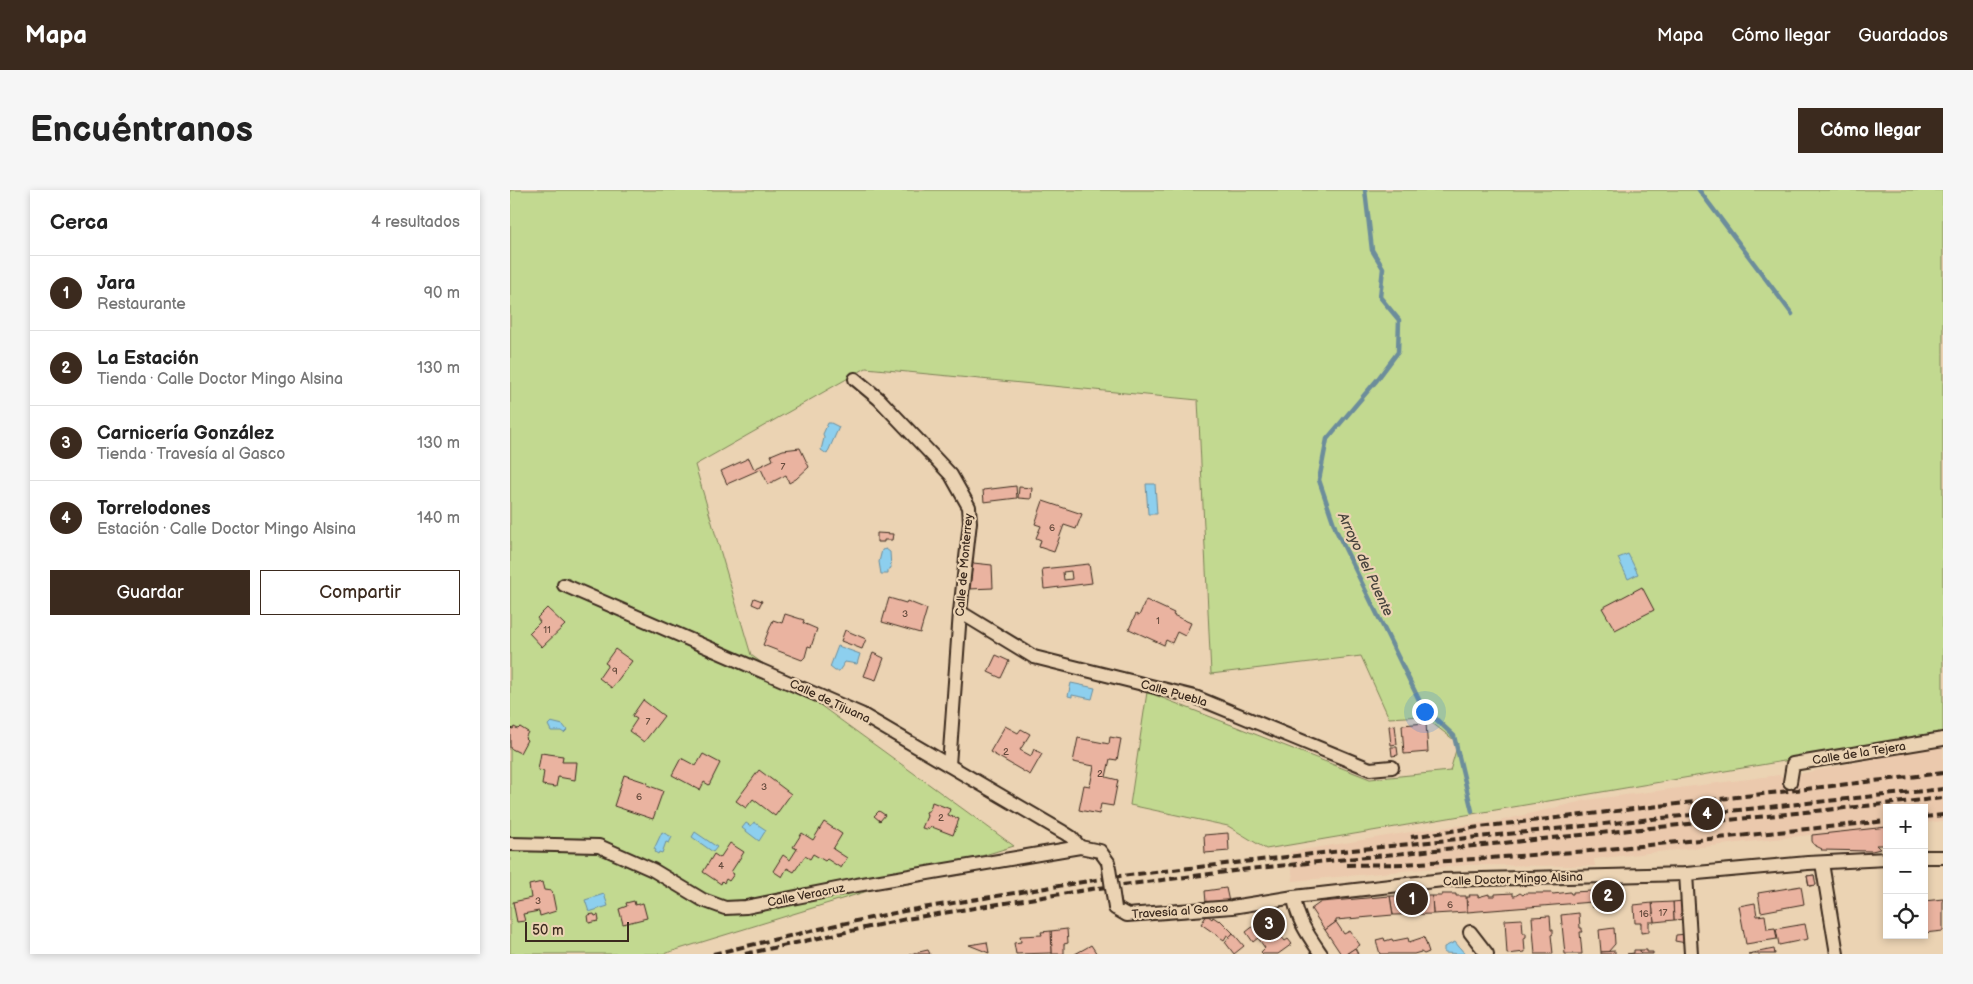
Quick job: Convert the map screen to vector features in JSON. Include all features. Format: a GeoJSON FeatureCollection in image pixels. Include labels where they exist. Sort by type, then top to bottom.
{"type":"FeatureCollection","features":[{"type":"Feature","properties":{"kind":"street","name":"Calle de Monterrey"},"geometry":{"type":"LineString","coordinates":[[854,379],[879,399],[951,475],[969,508],[970,522],[960,612],[950,765]]}},
{"type":"Feature","properties":{"kind":"street","name":"Calle de Tijuana"},"geometry":{"type":"LineString","coordinates":[[564,585],[861,714],[1071,836],[1080,847]]}},
{"type":"Feature","properties":{"kind":"street","name":"Calle Puebla"},"geometry":{"type":"LineString","coordinates":[[960,612],[1034,657],[1195,697],[1370,768],[1392,767]]}},
{"type":"Feature","properties":{"kind":"street","name":"Calle de la Tejera"},"geometry":{"type":"LineString","coordinates":[[1790,782],[1792,764],[1943,739]]}},
{"type":"Feature","properties":{"kind":"street","name":"Calle Veracruz"},"geometry":{"type":"LineString","coordinates":[[510,844],[599,846],[653,870],[703,900],[725,908],[746,907],[1080,847],[1100,851],[1108,862]]}},
{"type":"Feature","properties":{"kind":"street"},"geometry":{"type":"LineString","coordinates":[[1928,857],[1943,857]]}},
{"type":"Feature","properties":{"kind":"street","name":"Calle Doctor Mingo Alsina"},"geometry":{"type":"LineString","coordinates":[[1294,897],[1443,880],[1686,874],[1883,859]]}},
{"type":"Feature","properties":{"kind":"street","name":"Travesía al Gasco"},"geometry":{"type":"LineString","coordinates":[[1108,862],[1114,908],[1127,915],[1232,907],[1294,897]]}},
{"type":"Feature","properties":{"kind":"street"},"geometry":{"type":"LineString","coordinates":[[1822,863],[1837,954]]}},
{"type":"Feature","properties":{"kind":"street"},"geometry":{"type":"LineString","coordinates":[[1686,874],[1691,954]]}},
{"type":"Feature","properties":{"kind":"street"},"geometry":{"type":"LineString","coordinates":[[1294,897],[1295,910],[1301,925],[1321,954]]}},
{"type":"Feature","properties":{"kind":"street"},"geometry":{"type":"LineString","coordinates":[[1470,932],[1487,954]]}},
{"type":"Feature","properties":{"kind":"shaded area"},"geometry":{"type":"Polygon","coordinates":[[[1943,745],[1943,821],[1928,823],[1928,804],[1883,804],[1883,845],[1877,845],[1880,849],[1866,852],[1821,850],[1822,848],[1814,845],[1811,835],[1594,859],[1595,866],[1469,865],[1293,881],[1290,852],[1422,830],[1499,821],[1587,800],[1779,775],[1790,782],[1798,774],[1943,745]]]}},
{"type":"Feature","properties":{"kind":"green space"},"geometry":{"type":"Polygon","coordinates":[[[510,190],[1943,190],[1943,734],[1266,849],[1228,826],[1130,805],[1147,692],[1370,779],[1450,771],[1458,743],[1423,716],[1389,718],[1361,656],[1211,674],[1198,400],[866,368],[695,465],[751,655],[1014,846],[663,954],[510,954],[510,190]]]}},
{"type":"Feature","properties":{"kind":"water"},"geometry":{"type":"Polygon","coordinates":[[[828,423],[839,427],[827,454],[821,450],[823,434],[828,423]]]}},
{"type":"Feature","properties":{"kind":"water"},"geometry":{"type":"Polygon","coordinates":[[[1146,484],[1155,484],[1157,514],[1148,514],[1146,484]]]}},
{"type":"Feature","properties":{"kind":"water"},"geometry":{"type":"Polygon","coordinates":[[[886,549],[890,552],[891,568],[888,570],[888,574],[881,574],[879,562],[882,550],[886,549]]]}},
{"type":"Feature","properties":{"kind":"water"},"geometry":{"type":"Polygon","coordinates":[[[1628,554],[1638,574],[1628,579],[1618,558],[1628,554]]]}},
{"type":"Feature","properties":{"kind":"water"},"geometry":{"type":"Polygon","coordinates":[[[838,646],[860,654],[857,664],[845,662],[839,671],[835,671],[830,667],[838,646]]]}},
{"type":"Feature","properties":{"kind":"water"},"geometry":{"type":"Polygon","coordinates":[[[1071,683],[1095,688],[1092,699],[1068,696],[1071,683]]]}},
{"type":"Feature","properties":{"kind":"water"},"geometry":{"type":"Polygon","coordinates":[[[551,722],[563,725],[567,730],[564,733],[561,731],[551,731],[548,725],[551,722]]]}},
{"type":"Feature","properties":{"kind":"water"},"geometry":{"type":"Polygon","coordinates":[[[754,822],[766,830],[759,841],[742,828],[746,823],[751,826],[754,822]]]}},
{"type":"Feature","properties":{"kind":"water"},"geometry":{"type":"Polygon","coordinates":[[[662,832],[672,837],[669,843],[666,842],[662,853],[659,852],[658,854],[654,849],[662,832]]]}},
{"type":"Feature","properties":{"kind":"water"},"geometry":{"type":"Polygon","coordinates":[[[695,832],[717,847],[713,852],[692,837],[695,832]]]}},
{"type":"Feature","properties":{"kind":"water"},"geometry":{"type":"Polygon","coordinates":[[[604,894],[608,906],[589,912],[585,900],[604,894]]]}},
{"type":"Feature","properties":{"kind":"water"},"geometry":{"type":"Polygon","coordinates":[[[1455,942],[1465,954],[1444,953],[1444,947],[1455,942]]]}},
{"type":"Feature","properties":{"kind":"building"},"geometry":{"type":"Polygon","coordinates":[[[800,448],[809,467],[789,483],[786,475],[768,484],[761,469],[727,484],[721,471],[749,458],[754,469],[773,460],[771,455],[783,450],[800,448]]]}},
{"type":"Feature","properties":{"kind":"building"},"geometry":{"type":"Polygon","coordinates":[[[1016,486],[1017,498],[984,502],[983,490],[1016,486]]]}},
{"type":"Feature","properties":{"kind":"building"},"geometry":{"type":"Polygon","coordinates":[[[1019,487],[1032,488],[1031,499],[1018,498],[1019,487]]]}},
{"type":"Feature","properties":{"kind":"building"},"geometry":{"type":"Polygon","coordinates":[[[1043,501],[1082,514],[1076,529],[1064,525],[1054,552],[1039,547],[1041,540],[1036,538],[1041,526],[1035,524],[1043,501]]]}},
{"type":"Feature","properties":{"kind":"building"},"geometry":{"type":"Polygon","coordinates":[[[877,533],[893,534],[892,540],[877,542],[877,533]]]}},
{"type":"Feature","properties":{"kind":"building"},"geometry":{"type":"Polygon","coordinates":[[[973,563],[992,565],[993,588],[969,589],[973,563]]]}},
{"type":"Feature","properties":{"kind":"building"},"geometry":{"type":"Polygon","coordinates":[[[1089,564],[1092,583],[1044,589],[1042,569],[1089,564]],[[1071,571],[1063,572],[1064,580],[1072,579],[1071,571]]]}},
{"type":"Feature","properties":{"kind":"building"},"geometry":{"type":"Polygon","coordinates":[[[1642,587],[1654,610],[1615,630],[1602,608],[1642,587]]]}},
{"type":"Feature","properties":{"kind":"building"},"geometry":{"type":"Polygon","coordinates":[[[754,598],[762,601],[759,607],[752,604],[754,598]]]}},
{"type":"Feature","properties":{"kind":"building"},"geometry":{"type":"Polygon","coordinates":[[[889,598],[906,603],[907,601],[927,609],[920,633],[882,622],[889,598]]]}},
{"type":"Feature","properties":{"kind":"building"},"geometry":{"type":"Polygon","coordinates":[[[1146,600],[1191,623],[1185,636],[1177,632],[1172,643],[1166,640],[1164,645],[1129,629],[1136,614],[1139,616],[1146,600]]]}},
{"type":"Feature","properties":{"kind":"building"},"geometry":{"type":"Polygon","coordinates":[[[547,608],[565,625],[542,647],[529,633],[540,622],[537,618],[547,608]]]}},
{"type":"Feature","properties":{"kind":"building"},"geometry":{"type":"Polygon","coordinates":[[[785,614],[804,620],[803,623],[817,629],[811,647],[808,646],[805,657],[802,660],[763,645],[773,620],[782,623],[785,614]]]}},
{"type":"Feature","properties":{"kind":"building"},"geometry":{"type":"Polygon","coordinates":[[[845,630],[866,639],[862,649],[841,641],[845,630]]]}},
{"type":"Feature","properties":{"kind":"building"},"geometry":{"type":"Polygon","coordinates":[[[615,649],[632,661],[612,688],[599,678],[608,665],[605,663],[615,649]]]}},
{"type":"Feature","properties":{"kind":"building"},"geometry":{"type":"Polygon","coordinates":[[[873,653],[884,658],[876,680],[864,676],[873,653]]]}},
{"type":"Feature","properties":{"kind":"building"},"geometry":{"type":"Polygon","coordinates":[[[996,655],[1009,661],[1001,678],[988,672],[996,655]]]}},
{"type":"Feature","properties":{"kind":"building"},"geometry":{"type":"Polygon","coordinates":[[[643,700],[664,716],[644,742],[629,731],[637,719],[632,716],[643,700]]]}},
{"type":"Feature","properties":{"kind":"building"},"geometry":{"type":"Polygon","coordinates":[[[1426,723],[1428,752],[1404,754],[1402,725],[1426,723]]]}},
{"type":"Feature","properties":{"kind":"building"},"geometry":{"type":"Polygon","coordinates":[[[1395,725],[1397,744],[1391,745],[1389,726],[1395,725]]]}},
{"type":"Feature","properties":{"kind":"building"},"geometry":{"type":"Polygon","coordinates":[[[1005,726],[1018,733],[1021,729],[1030,734],[1020,750],[1031,756],[1034,749],[1042,754],[1030,775],[990,752],[1005,726]]]}},
{"type":"Feature","properties":{"kind":"building"},"geometry":{"type":"Polygon","coordinates":[[[514,727],[518,729],[520,727],[528,732],[525,738],[527,740],[520,753],[510,748],[510,728],[513,729],[514,727]]]}},
{"type":"Feature","properties":{"kind":"building"},"geometry":{"type":"Polygon","coordinates":[[[1110,737],[1121,739],[1117,760],[1110,759],[1106,777],[1118,780],[1113,806],[1101,804],[1099,814],[1079,810],[1084,785],[1090,786],[1094,766],[1073,762],[1078,738],[1109,744],[1110,737]]]}},
{"type":"Feature","properties":{"kind":"building"},"geometry":{"type":"Polygon","coordinates":[[[1391,747],[1397,747],[1398,755],[1392,756],[1391,747]]]}},
{"type":"Feature","properties":{"kind":"building"},"geometry":{"type":"Polygon","coordinates":[[[541,753],[563,756],[562,762],[577,762],[575,780],[558,777],[556,787],[542,785],[544,771],[538,770],[541,753]]]}},
{"type":"Feature","properties":{"kind":"building"},"geometry":{"type":"Polygon","coordinates":[[[703,754],[720,763],[709,785],[704,782],[700,790],[672,775],[681,758],[696,766],[703,754]]]}},
{"type":"Feature","properties":{"kind":"building"},"geometry":{"type":"Polygon","coordinates":[[[759,770],[791,794],[775,816],[753,799],[746,808],[736,801],[759,770]]]}},
{"type":"Feature","properties":{"kind":"building"},"geometry":{"type":"Polygon","coordinates":[[[624,775],[648,783],[647,785],[663,791],[653,819],[614,806],[624,775]]]}},
{"type":"Feature","properties":{"kind":"building"},"geometry":{"type":"Polygon","coordinates":[[[932,802],[950,809],[948,815],[959,819],[953,835],[932,827],[922,828],[927,816],[926,812],[930,810],[932,802]]]}},
{"type":"Feature","properties":{"kind":"building"},"geometry":{"type":"Polygon","coordinates":[[[879,811],[885,815],[880,821],[874,816],[879,811]]]}},
{"type":"Feature","properties":{"kind":"building"},"geometry":{"type":"Polygon","coordinates":[[[824,822],[842,834],[833,849],[847,858],[841,868],[827,859],[825,861],[813,854],[810,859],[805,856],[794,872],[787,868],[782,877],[773,871],[783,855],[790,860],[797,849],[793,847],[802,833],[813,840],[824,822]]]}},
{"type":"Feature","properties":{"kind":"building"},"geometry":{"type":"Polygon","coordinates":[[[1883,827],[1883,845],[1876,845],[1880,849],[1872,851],[1821,850],[1814,845],[1812,835],[1883,827]]]}},
{"type":"Feature","properties":{"kind":"building"},"geometry":{"type":"Polygon","coordinates":[[[1228,833],[1229,851],[1205,853],[1204,835],[1228,833]]]}},
{"type":"Feature","properties":{"kind":"building"},"geometry":{"type":"Polygon","coordinates":[[[730,843],[744,852],[731,872],[734,874],[729,881],[726,879],[721,884],[703,872],[714,854],[720,858],[730,843]]]}},
{"type":"Feature","properties":{"kind":"building"},"geometry":{"type":"Polygon","coordinates":[[[1814,875],[1815,885],[1809,886],[1807,876],[1814,875]]]}},
{"type":"Feature","properties":{"kind":"building"},"geometry":{"type":"Polygon","coordinates":[[[1814,875],[1816,885],[1809,886],[1807,876],[1814,875]]]}},
{"type":"Feature","properties":{"kind":"building"},"geometry":{"type":"Polygon","coordinates":[[[542,882],[544,890],[552,891],[556,911],[540,916],[539,911],[523,914],[525,921],[517,922],[513,902],[531,898],[529,885],[542,882]]]}},
{"type":"Feature","properties":{"kind":"building"},"geometry":{"type":"Polygon","coordinates":[[[1801,886],[1804,904],[1761,912],[1758,893],[1801,886]]]}},
{"type":"Feature","properties":{"kind":"building"},"geometry":{"type":"Polygon","coordinates":[[[1226,888],[1229,902],[1206,903],[1205,891],[1226,888]]]}},
{"type":"Feature","properties":{"kind":"building"},"geometry":{"type":"Polygon","coordinates":[[[1591,891],[1592,902],[1467,912],[1467,897],[1470,897],[1469,895],[1478,895],[1478,897],[1489,894],[1489,896],[1495,896],[1495,894],[1513,893],[1513,896],[1515,896],[1520,893],[1523,895],[1525,893],[1553,894],[1570,892],[1573,894],[1573,892],[1591,891]]]}},
{"type":"Feature","properties":{"kind":"building"},"geometry":{"type":"Polygon","coordinates":[[[1618,892],[1620,906],[1592,907],[1591,894],[1618,892]]]}},
{"type":"Feature","properties":{"kind":"building"},"geometry":{"type":"Polygon","coordinates":[[[1442,894],[1466,896],[1467,912],[1433,914],[1432,896],[1442,896],[1442,894]]]}},
{"type":"Feature","properties":{"kind":"building"},"geometry":{"type":"Polygon","coordinates":[[[1390,896],[1432,896],[1433,914],[1393,915],[1390,896]]]}},
{"type":"Feature","properties":{"kind":"building"},"geometry":{"type":"Polygon","coordinates":[[[1390,896],[1393,915],[1336,920],[1325,930],[1311,909],[1321,902],[1390,896]]]}},
{"type":"Feature","properties":{"kind":"building"},"geometry":{"type":"Polygon","coordinates":[[[1943,899],[1943,931],[1928,933],[1928,901],[1943,899]]]}},
{"type":"Feature","properties":{"kind":"building"},"geometry":{"type":"Polygon","coordinates":[[[634,901],[635,905],[643,903],[647,918],[623,924],[619,909],[627,906],[626,903],[634,901]]]}},
{"type":"Feature","properties":{"kind":"building"},"geometry":{"type":"Polygon","coordinates":[[[1683,901],[1685,919],[1674,920],[1673,902],[1683,901]]]}},
{"type":"Feature","properties":{"kind":"building"},"geometry":{"type":"Polygon","coordinates":[[[1673,902],[1674,920],[1654,922],[1652,903],[1673,902]]]}},
{"type":"Feature","properties":{"kind":"building"},"geometry":{"type":"Polygon","coordinates":[[[1652,903],[1654,922],[1649,922],[1649,932],[1641,933],[1641,923],[1635,923],[1634,905],[1652,903]]]}},
{"type":"Feature","properties":{"kind":"building"},"geometry":{"type":"Polygon","coordinates":[[[1755,903],[1757,916],[1765,915],[1767,929],[1775,928],[1777,939],[1746,944],[1739,906],[1755,903]]]}},
{"type":"Feature","properties":{"kind":"building"},"geometry":{"type":"Polygon","coordinates":[[[1579,913],[1580,928],[1582,928],[1583,932],[1580,932],[1582,954],[1565,954],[1561,915],[1579,913]]]}},
{"type":"Feature","properties":{"kind":"building"},"geometry":{"type":"Polygon","coordinates":[[[594,914],[595,916],[598,915],[599,921],[589,923],[588,915],[594,914]]]}},
{"type":"Feature","properties":{"kind":"building"},"geometry":{"type":"Polygon","coordinates":[[[1207,915],[1212,919],[1213,917],[1220,920],[1233,933],[1230,937],[1227,935],[1224,940],[1201,924],[1207,915]]]}},
{"type":"Feature","properties":{"kind":"building"},"geometry":{"type":"Polygon","coordinates":[[[1268,915],[1272,920],[1269,922],[1285,941],[1288,939],[1292,944],[1278,954],[1263,954],[1261,952],[1265,948],[1258,938],[1253,942],[1246,932],[1268,915]]]}},
{"type":"Feature","properties":{"kind":"building"},"geometry":{"type":"Polygon","coordinates":[[[1550,916],[1551,930],[1553,930],[1551,935],[1553,954],[1535,954],[1532,917],[1550,916]]]}},
{"type":"Feature","properties":{"kind":"building"},"geometry":{"type":"Polygon","coordinates":[[[1522,919],[1523,933],[1526,933],[1524,938],[1525,952],[1507,954],[1505,920],[1522,919]]]}},
{"type":"Feature","properties":{"kind":"building"},"geometry":{"type":"Polygon","coordinates":[[[1336,922],[1344,934],[1350,931],[1360,945],[1346,954],[1341,954],[1325,930],[1336,922]]]}},
{"type":"Feature","properties":{"kind":"building"},"geometry":{"type":"Polygon","coordinates":[[[1805,924],[1808,939],[1779,945],[1776,929],[1805,924]]]}},
{"type":"Feature","properties":{"kind":"building"},"geometry":{"type":"Polygon","coordinates":[[[1614,928],[1615,944],[1608,952],[1601,952],[1599,930],[1614,928]]]}},
{"type":"Feature","properties":{"kind":"building"},"geometry":{"type":"Polygon","coordinates":[[[1067,929],[1068,943],[1064,944],[1064,954],[1052,954],[1051,931],[1067,929]]]}},
{"type":"Feature","properties":{"kind":"building"},"geometry":{"type":"Polygon","coordinates":[[[1051,931],[1052,953],[1016,954],[1014,943],[1021,942],[1020,936],[1042,935],[1041,932],[1051,931]]]}},
{"type":"Feature","properties":{"kind":"building"},"geometry":{"type":"Polygon","coordinates":[[[1233,933],[1244,946],[1234,954],[1225,942],[1233,933]]]}},
{"type":"Feature","properties":{"kind":"building"},"geometry":{"type":"Polygon","coordinates":[[[1686,934],[1686,943],[1675,941],[1676,935],[1686,934]]]}},
{"type":"Feature","properties":{"kind":"building"},"geometry":{"type":"Polygon","coordinates":[[[1424,937],[1429,952],[1424,954],[1421,952],[1414,954],[1380,954],[1376,940],[1384,938],[1385,941],[1392,939],[1393,941],[1408,938],[1409,942],[1424,937]]]}},
{"type":"Feature","properties":{"kind":"building"},"geometry":{"type":"Polygon","coordinates":[[[987,942],[989,953],[969,945],[987,942]]]}},
{"type":"Feature","properties":{"kind":"building"},"geometry":{"type":"Polygon","coordinates":[[[1091,945],[1097,954],[1075,954],[1086,948],[1091,945]]]}},
{"type":"Feature","properties":{"kind":"building"},"geometry":{"type":"Polygon","coordinates":[[[1355,948],[1358,954],[1346,954],[1355,948]]]}},
{"type":"Feature","properties":{"kind":"building"},"geometry":{"type":"Polygon","coordinates":[[[1774,949],[1775,954],[1748,954],[1774,949]]]}},
{"type":"Feature","properties":{"kind":"building"},"geometry":{"type":"Polygon","coordinates":[[[928,950],[930,954],[910,954],[928,950]]]}},
{"type":"Feature","properties":{"kind":"building"},"geometry":{"type":"Polygon","coordinates":[[[1634,950],[1640,950],[1641,954],[1627,954],[1634,953],[1634,950]]]}},
{"type":"Feature","properties":{"kind":"building"},"geometry":{"type":"Polygon","coordinates":[[[1640,950],[1647,950],[1647,952],[1653,952],[1653,954],[1641,954],[1640,950]]]}},
{"type":"Feature","properties":{"kind":"building"},"geometry":{"type":"Polygon","coordinates":[[[1615,951],[1615,954],[1601,954],[1601,952],[1615,951]]]}},
{"type":"Feature","properties":{"kind":"waterway","name":"Arroyo del Puente"},"geometry":{"type":"LineString","coordinates":[[1365,190],[1372,250],[1383,268],[1380,297],[1399,320],[1398,352],[1327,439],[1319,480],[1336,530],[1422,706],[1454,736],[1472,811]]}},
{"type":"Feature","properties":{"kind":"waterway"},"geometry":{"type":"LineString","coordinates":[[1699,190],[1792,314]]}},
{"type":"Feature","properties":{"kind":"railway"},"geometry":{"type":"LineString","coordinates":[[1411,837],[1479,827],[1943,773]]}},
{"type":"Feature","properties":{"kind":"railway"},"geometry":{"type":"LineString","coordinates":[[713,954],[904,911],[1120,876],[1313,854],[1943,789]]}},
{"type":"Feature","properties":{"kind":"railway"},"geometry":{"type":"LineString","coordinates":[[745,954],[906,919],[1098,888],[1249,869],[1943,798]]}},
{"type":"Feature","properties":{"kind":"railway"},"geometry":{"type":"LineString","coordinates":[[1928,817],[1943,815]]}},
{"type":"Feature","properties":{"kind":"railway"},"geometry":{"type":"LineString","coordinates":[[1347,865],[1404,864],[1589,851],[1883,821]]}},
{"type":"Feature","properties":{"kind":"place","name":"Torrelodones"},"geometry":{"type":"Point","coordinates":[1707,814]}},
{"type":"Feature","properties":{"kind":"place","name":"La Estación"},"geometry":{"type":"Point","coordinates":[1608,896]}},
{"type":"Feature","properties":{"kind":"place","name":"Jara"},"geometry":{"type":"Point","coordinates":[1412,899]}},
{"type":"Feature","properties":{"kind":"place","name":"Carnicería González"},"geometry":{"type":"Point","coordinates":[1269,924]}}]}
